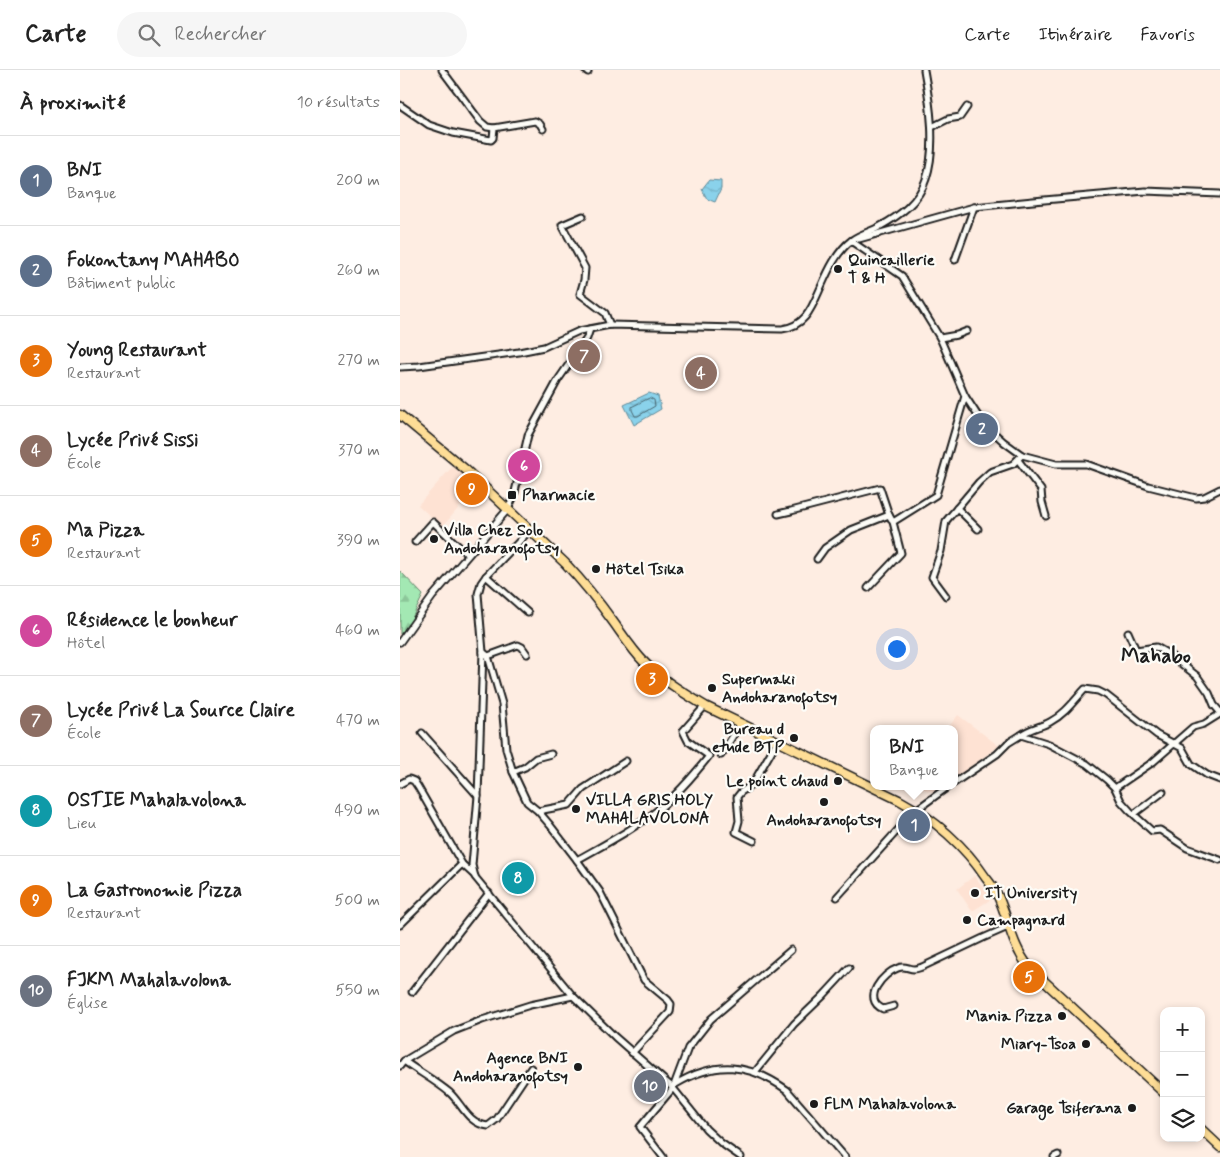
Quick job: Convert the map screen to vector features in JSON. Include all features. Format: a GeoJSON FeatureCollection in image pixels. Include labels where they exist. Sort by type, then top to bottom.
{"type":"FeatureCollection","features":[{"type":"Feature","properties":{"kind":"main road"},"geometry":{"type":"LineString","coordinates":[[400,415],[466,470],[577,575],[637,655],[655,672],[705,706],[870,786]]}},
{"type":"Feature","properties":{"kind":"main road"},"geometry":{"type":"LineString","coordinates":[[879,790],[899,800],[932,821],[960,846],[982,871],[996,893],[1022,960],[1160,1090]]}},
{"type":"Feature","properties":{"kind":"main road"},"geometry":{"type":"LineString","coordinates":[[1205,1133],[1220,1147]]}},
{"type":"Feature","properties":{"kind":"street"},"geometry":{"type":"LineString","coordinates":[[442,70],[480,122],[487,127],[494,128],[536,121],[543,129]]}},
{"type":"Feature","properties":{"kind":"street"},"geometry":{"type":"LineString","coordinates":[[400,367],[519,352],[544,346],[579,331],[610,325],[759,329],[790,328],[804,320],[809,313],[828,271],[851,241],[864,233],[878,228],[904,211],[920,193],[930,166],[932,140],[926,71]]}},
{"type":"Feature","properties":{"kind":"street"},"geometry":{"type":"LineString","coordinates":[[400,105],[429,125],[453,133],[491,140],[494,128]]}},
{"type":"Feature","properties":{"kind":"street"},"geometry":{"type":"LineString","coordinates":[[932,127],[948,119],[960,117],[966,107]]}},
{"type":"Feature","properties":{"kind":"street"},"geometry":{"type":"LineString","coordinates":[[851,241],[974,207],[1145,191],[1220,194]]}},
{"type":"Feature","properties":{"kind":"street"},"geometry":{"type":"LineString","coordinates":[[955,260],[974,207]]}},
{"type":"Feature","properties":{"kind":"street"},"geometry":{"type":"LineString","coordinates":[[584,216],[562,225],[585,268],[580,294],[604,313],[610,325]]}},
{"type":"Feature","properties":{"kind":"street"},"geometry":{"type":"LineString","coordinates":[[851,241],[902,276],[940,338],[965,396],[982,422],[1022,455],[1056,464],[1086,464],[1148,486],[1196,498],[1204,497],[1220,488]]}},
{"type":"Feature","properties":{"kind":"street"},"geometry":{"type":"LineString","coordinates":[[400,642],[433,596],[508,509],[514,496],[528,435],[558,380],[587,338],[590,329]]}},
{"type":"Feature","properties":{"kind":"street"},"geometry":{"type":"LineString","coordinates":[[940,338],[967,331]]}},
{"type":"Feature","properties":{"kind":"street"},"geometry":{"type":"LineString","coordinates":[[893,522],[936,495],[965,396]]}},
{"type":"Feature","properties":{"kind":"street"},"geometry":{"type":"LineString","coordinates":[[946,596],[932,577],[941,551],[946,521],[979,482],[990,472],[1013,464],[1022,455]]}},
{"type":"Feature","properties":{"kind":"street"},"geometry":{"type":"LineString","coordinates":[[1018,460],[1041,490],[1046,516]]}},
{"type":"Feature","properties":{"kind":"street"},"geometry":{"type":"LineString","coordinates":[[778,514],[880,488],[893,522],[901,553],[868,588]]}},
{"type":"Feature","properties":{"kind":"street"},"geometry":{"type":"LineString","coordinates":[[957,508],[978,529]]}},
{"type":"Feature","properties":{"kind":"street"},"geometry":{"type":"LineString","coordinates":[[817,559],[825,548],[851,530],[889,515]]}},
{"type":"Feature","properties":{"kind":"street"},"geometry":{"type":"LineString","coordinates":[[415,542],[432,522],[468,555]]}},
{"type":"Feature","properties":{"kind":"street"},"geometry":{"type":"LineString","coordinates":[[475,877],[472,865],[478,796],[483,652],[478,594],[481,583],[486,576],[530,530]]}},
{"type":"Feature","properties":{"kind":"street"},"geometry":{"type":"LineString","coordinates":[[486,576],[528,613]]}},
{"type":"Feature","properties":{"kind":"street"},"geometry":{"type":"LineString","coordinates":[[1115,788],[1153,762],[1193,727],[1204,724],[1220,713],[1197,676],[1170,655],[1156,647],[1136,650],[1128,632]]}},
{"type":"Feature","properties":{"kind":"street"},"geometry":{"type":"LineString","coordinates":[[488,656],[518,645],[527,654]]}},
{"type":"Feature","properties":{"kind":"street"},"geometry":{"type":"LineString","coordinates":[[483,652],[488,656],[502,704],[506,748],[513,772],[527,802],[550,825],[600,892],[644,980],[671,1004],[670,1012],[632,1052]]}},
{"type":"Feature","properties":{"kind":"street"},"geometry":{"type":"LineString","coordinates":[[958,780],[1026,731],[1049,723],[1063,714],[1085,689],[1098,691],[1106,695],[1156,735],[1182,748],[1190,764],[1207,775],[1220,780]]}},
{"type":"Feature","properties":{"kind":"street"},"geometry":{"type":"LineString","coordinates":[[577,860],[631,829],[659,809],[688,783],[708,756],[688,740],[683,731],[705,706]]}},
{"type":"Feature","properties":{"kind":"street"},"geometry":{"type":"LineString","coordinates":[[721,755],[741,723]]}},
{"type":"Feature","properties":{"kind":"street"},"geometry":{"type":"LineString","coordinates":[[422,733],[478,796]]}},
{"type":"Feature","properties":{"kind":"street"},"geometry":{"type":"LineString","coordinates":[[1021,735],[1049,744],[1086,764],[1115,788],[1121,800],[1152,831],[1160,830],[1187,848],[1220,860]]}},
{"type":"Feature","properties":{"kind":"street"},"geometry":{"type":"LineString","coordinates":[[754,841],[736,832],[739,821],[738,797],[741,792],[752,785],[778,740]]}},
{"type":"Feature","properties":{"kind":"street"},"geometry":{"type":"LineString","coordinates":[[513,772],[525,767],[536,758],[551,754]]}},
{"type":"Feature","properties":{"kind":"street"},"geometry":{"type":"LineString","coordinates":[[538,811],[569,805],[583,790],[626,762]]}},
{"type":"Feature","properties":{"kind":"street"},"geometry":{"type":"LineString","coordinates":[[400,784],[409,779],[414,781],[462,864],[489,893],[573,996],[615,1037],[674,1086],[706,1129],[721,1143],[741,1157]]}},
{"type":"Feature","properties":{"kind":"street"},"geometry":{"type":"LineString","coordinates":[[837,897],[916,810],[944,790]]}},
{"type":"Feature","properties":{"kind":"street"},"geometry":{"type":"LineString","coordinates":[[1134,814],[1163,792]]}},
{"type":"Feature","properties":{"kind":"street"},"geometry":{"type":"LineString","coordinates":[[400,925],[462,864]]}},
{"type":"Feature","properties":{"kind":"street"},"geometry":{"type":"LineString","coordinates":[[412,992],[489,893]]}},
{"type":"Feature","properties":{"kind":"street"},"geometry":{"type":"LineString","coordinates":[[894,1006],[883,1008],[878,1006],[873,999],[874,991],[887,974],[896,968],[908,967],[914,969],[922,967],[1008,927]]}},
{"type":"Feature","properties":{"kind":"street"},"geometry":{"type":"LineString","coordinates":[[674,1086],[688,1048],[711,1019],[791,950]]}},
{"type":"Feature","properties":{"kind":"street"},"geometry":{"type":"LineString","coordinates":[[755,1072],[794,1024],[850,968]]}},
{"type":"Feature","properties":{"kind":"street"},"geometry":{"type":"LineString","coordinates":[[531,1068],[497,1119],[488,1126],[479,1124],[471,1118],[451,1094],[402,1063],[454,1031],[482,1020],[530,1005],[573,996]]}},
{"type":"Feature","properties":{"kind":"street"},"geometry":{"type":"LineString","coordinates":[[663,1157],[640,1127],[674,1086],[686,1078],[721,1067],[755,1072],[776,1082],[787,1090],[845,1157]]}},
{"type":"Feature","properties":{"kind":"shaded area"},"geometry":{"type":"Polygon","coordinates":[[[453,466],[477,487],[442,527],[418,505],[453,466]]]}},
{"type":"Feature","properties":{"kind":"shaded area"},"geometry":{"type":"Polygon","coordinates":[[[958,715],[999,746],[958,776],[958,725],[950,725],[958,715]]]}},
{"type":"Feature","properties":{"kind":"shaded area"},"geometry":{"type":"Polygon","coordinates":[[[926,790],[940,790],[936,793],[926,790]]]}},
{"type":"Feature","properties":{"kind":"shaded area","name":"IT University"},"geometry":{"type":"Polygon","coordinates":[[[974,876],[993,898],[971,910],[957,889],[974,876]]]}},
{"type":"Feature","properties":{"kind":"green space"},"geometry":{"type":"Polygon","coordinates":[[[400,571],[423,595],[407,629],[400,634],[400,571]]]}},
{"type":"Feature","properties":{"kind":"water"},"geometry":{"type":"Polygon","coordinates":[[[709,180],[721,181],[721,189],[715,202],[707,199],[702,189],[709,180]]]}},
{"type":"Feature","properties":{"kind":"water"},"geometry":{"type":"Polygon","coordinates":[[[649,393],[658,396],[661,409],[634,425],[624,405],[649,393]]]}},
{"type":"Feature","properties":{"kind":"place","name":"Quincaillerie T & H"},"geometry":{"type":"Point","coordinates":[838,269]}},
{"type":"Feature","properties":{"kind":"place","name":"Lycée Privé La Source Claire"},"geometry":{"type":"Point","coordinates":[584,356]}},
{"type":"Feature","properties":{"kind":"place","name":"Lycée Privé Sissi"},"geometry":{"type":"Point","coordinates":[701,373]}},
{"type":"Feature","properties":{"kind":"place","name":"Fokontany MAHABO"},"geometry":{"type":"Point","coordinates":[982,429]}},
{"type":"Feature","properties":{"kind":"place","name":"Résidence le bonheur"},"geometry":{"type":"Point","coordinates":[524,466]}},
{"type":"Feature","properties":{"kind":"place","name":"La Gastronomie Pizza"},"geometry":{"type":"Point","coordinates":[472,489]}},
{"type":"Feature","properties":{"kind":"place","name":"Pharmacie"},"geometry":{"type":"Point","coordinates":[512,495]}},
{"type":"Feature","properties":{"kind":"place","name":"Villa Chez Solo Andoharanofotsy"},"geometry":{"type":"Point","coordinates":[434,539]}},
{"type":"Feature","properties":{"kind":"place","name":"Hôtel Tsika"},"geometry":{"type":"Point","coordinates":[596,569]}},
{"type":"Feature","properties":{"kind":"place","name":"Young Restaurant"},"geometry":{"type":"Point","coordinates":[652,679]}},
{"type":"Feature","properties":{"kind":"place","name":"Supermaki Andoharanofotsy"},"geometry":{"type":"Point","coordinates":[712,688]}},
{"type":"Feature","properties":{"kind":"place","name":"Bureau d etude BTP"},"geometry":{"type":"Point","coordinates":[794,738]}},
{"type":"Feature","properties":{"kind":"place","name":"Le point chaud"},"geometry":{"type":"Point","coordinates":[838,781]}},
{"type":"Feature","properties":{"kind":"place","name":"Andoharanofotsy"},"geometry":{"type":"Point","coordinates":[824,802]}},
{"type":"Feature","properties":{"kind":"place","name":"VILLA GRIS HOLY MAHALAVOLONA"},"geometry":{"type":"Point","coordinates":[576,809]}},
{"type":"Feature","properties":{"kind":"place","name":"BNI"},"geometry":{"type":"Point","coordinates":[914,825]}},
{"type":"Feature","properties":{"kind":"place","name":"OSTIE Mahalavolona"},"geometry":{"type":"Point","coordinates":[518,878]}},
{"type":"Feature","properties":{"kind":"place","name":"IT University"},"geometry":{"type":"Point","coordinates":[975,893]}},
{"type":"Feature","properties":{"kind":"place","name":"Campagnard"},"geometry":{"type":"Point","coordinates":[967,920]}},
{"type":"Feature","properties":{"kind":"place","name":"Ma Pizza"},"geometry":{"type":"Point","coordinates":[1029,977]}},
{"type":"Feature","properties":{"kind":"place","name":"Mania Pizza"},"geometry":{"type":"Point","coordinates":[1062,1016]}},
{"type":"Feature","properties":{"kind":"place","name":"Miary-Tsoa"},"geometry":{"type":"Point","coordinates":[1086,1044]}},
{"type":"Feature","properties":{"kind":"place","name":"Agence BNI Andoharanofotsy"},"geometry":{"type":"Point","coordinates":[578,1067]}},
{"type":"Feature","properties":{"kind":"place","name":"FJKM Mahalavolona"},"geometry":{"type":"Point","coordinates":[650,1086]}},
{"type":"Feature","properties":{"kind":"place","name":"FLM Mahalavolona"},"geometry":{"type":"Point","coordinates":[814,1104]}},
{"type":"Feature","properties":{"kind":"place","name":"Garage Tsiferana"},"geometry":{"type":"Point","coordinates":[1132,1108]}},
{"type":"Feature","properties":{"kind":"district","name":"Mahabo"},"geometry":{"type":"Point","coordinates":[1156,656]}}]}
